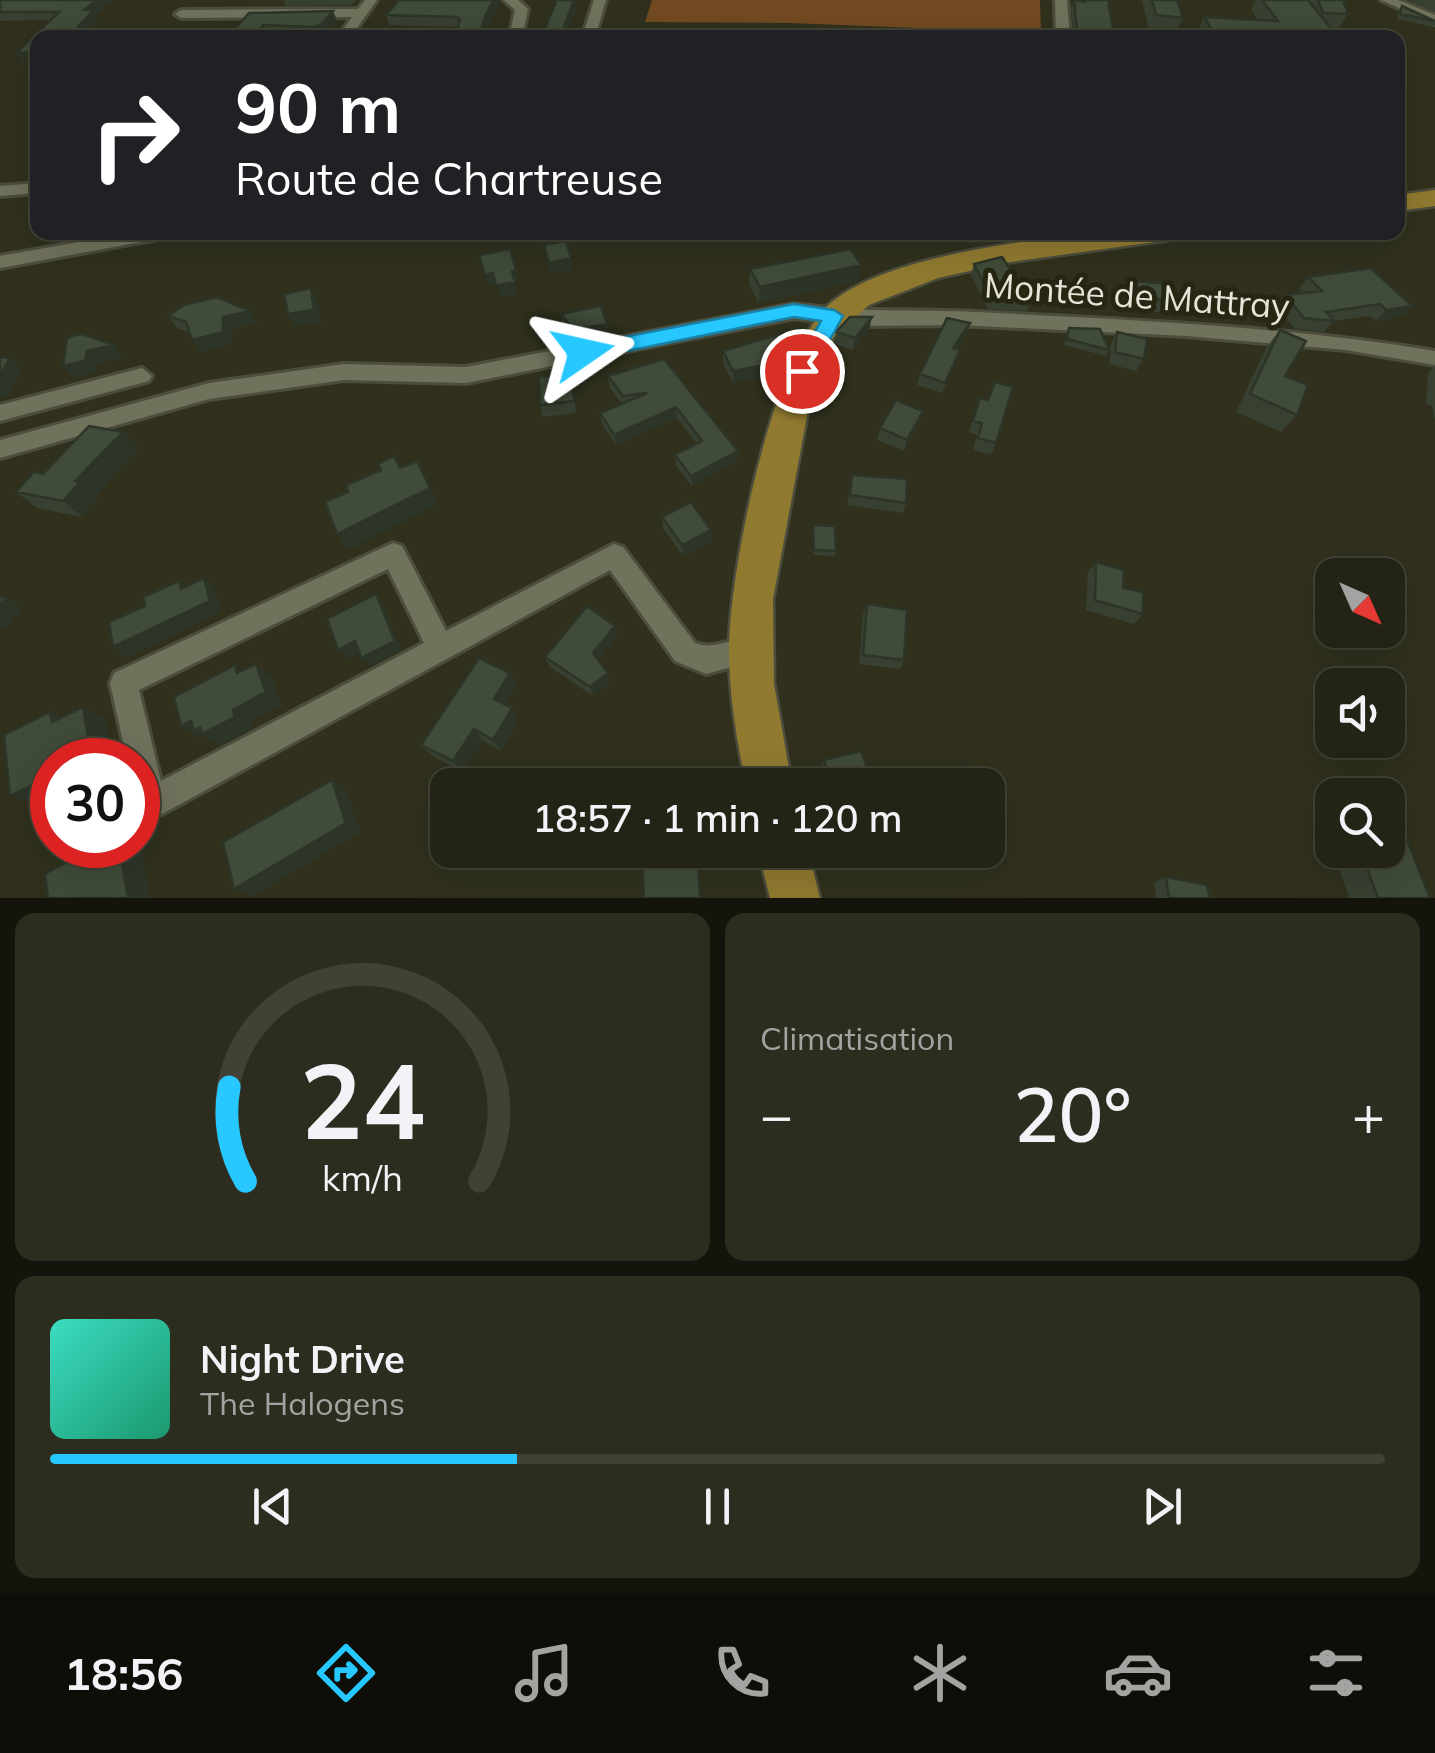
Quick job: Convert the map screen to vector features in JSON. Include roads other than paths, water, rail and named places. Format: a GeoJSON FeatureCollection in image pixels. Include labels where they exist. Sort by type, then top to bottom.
{"type":"FeatureCollection","features":[{"type":"Feature","properties":{"kind":"main road"},"geometry":{"type":"LineString","coordinates":[[1405,202],[1435,198]]}},
{"type":"Feature","properties":{"kind":"main road"},"geometry":{"type":"LineString","coordinates":[[765,768],[750,650],[754,590],[791,413],[810,351],[834,316],[858,298],[899,281],[1038,249],[1107,240]]}},
{"type":"Feature","properties":{"kind":"main road"},"geometry":{"type":"LineString","coordinates":[[788,868],[795,898]]}},
{"type":"Feature","properties":{"kind":"street"},"geometry":{"type":"LineString","coordinates":[[348,30],[371,0]]}},
{"type":"Feature","properties":{"kind":"street"},"geometry":{"type":"LineString","coordinates":[[510,0],[522,9],[516,30]]}},
{"type":"Feature","properties":{"kind":"street"},"geometry":{"type":"LineString","coordinates":[[591,30],[600,0]]}},
{"type":"Feature","properties":{"kind":"street"},"geometry":{"type":"LineString","coordinates":[[1062,0],[1063,30]]}},
{"type":"Feature","properties":{"kind":"street"},"geometry":{"type":"LineString","coordinates":[[1386,0],[1435,20]]}},
{"type":"Feature","properties":{"kind":"street"},"geometry":{"type":"LineString","coordinates":[[181,14],[360,13]]}},
{"type":"Feature","properties":{"kind":"street"},"geometry":{"type":"LineString","coordinates":[[0,191],[30,189]]}},
{"type":"Feature","properties":{"kind":"street"},"geometry":{"type":"LineString","coordinates":[[0,262],[123,240]]}},
{"type":"Feature","properties":{"kind":"street","name":"Montée de Mattray"},"geometry":{"type":"LineString","coordinates":[[0,448],[209,391],[344,372],[466,376],[794,310],[834,316],[1012,320],[1328,342],[1435,358]]}},
{"type":"Feature","properties":{"kind":"street"},"geometry":{"type":"LineString","coordinates":[[0,413],[142,376]]}},
{"type":"Feature","properties":{"kind":"street"},"geometry":{"type":"LineString","coordinates":[[440,648],[393,554],[124,684],[152,803],[614,555],[685,652],[706,661],[750,650]]}}]}
